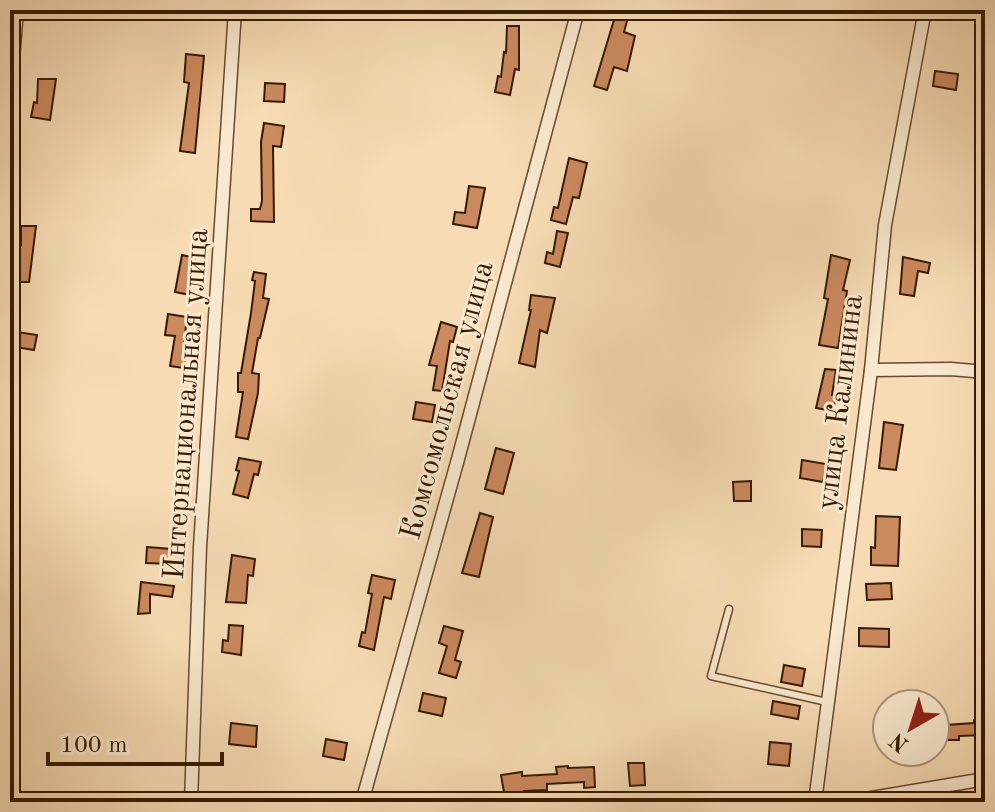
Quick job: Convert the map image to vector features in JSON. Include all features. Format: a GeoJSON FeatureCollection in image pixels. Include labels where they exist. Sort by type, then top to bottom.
{"type":"FeatureCollection","features":[{"type":"Feature","properties":{"kind":"street"},"geometry":{"type":"LineString","coordinates":[[10,96],[17,10]]}},
{"type":"Feature","properties":{"kind":"street","name":"Интернациональная улица"},"geometry":{"type":"LineString","coordinates":[[191,802],[200,547],[235,10]]}},
{"type":"Feature","properties":{"kind":"street","name":"Комсомольская улица"},"geometry":{"type":"LineString","coordinates":[[362,802],[578,10]]}},
{"type":"Feature","properties":{"kind":"street","name":"улица Калинина"},"geometry":{"type":"LineString","coordinates":[[815,802],[871,370],[885,225],[925,10]]}},
{"type":"Feature","properties":{"kind":"street"},"geometry":{"type":"LineString","coordinates":[[871,370],[951,369],[985,372]]}},
{"type":"Feature","properties":{"kind":"street"},"geometry":{"type":"LineString","coordinates":[[848,802],[985,779]]}},
{"type":"Feature","properties":{"kind":"lane"},"geometry":{"type":"LineString","coordinates":[[729,609],[711,676],[827,702]]}},
{"type":"Feature","properties":{"kind":"building"},"geometry":{"type":"Polygon","coordinates":[[[617,10],[630,10],[624,32],[635,36],[627,71],[614,67],[607,90],[594,86],[617,10]]]}},
{"type":"Feature","properties":{"kind":"building"},"geometry":{"type":"Polygon","coordinates":[[[507,26],[519,26],[519,70],[515,69],[510,95],[495,92],[506,53],[507,26]]]}},
{"type":"Feature","properties":{"kind":"building"},"geometry":{"type":"Polygon","coordinates":[[[186,54],[204,56],[195,153],[180,151],[189,83],[184,82],[186,54]]]}},
{"type":"Feature","properties":{"kind":"building"},"geometry":{"type":"Polygon","coordinates":[[[935,71],[958,74],[956,90],[933,86],[935,71]]]}},
{"type":"Feature","properties":{"kind":"building"},"geometry":{"type":"Polygon","coordinates":[[[38,79],[56,79],[50,120],[31,117],[34,102],[37,103],[38,79]]]}},
{"type":"Feature","properties":{"kind":"building"},"geometry":{"type":"Polygon","coordinates":[[[265,83],[285,84],[284,102],[264,101],[265,83]]]}},
{"type":"Feature","properties":{"kind":"building"},"geometry":{"type":"Polygon","coordinates":[[[264,123],[284,126],[281,147],[273,146],[274,222],[251,221],[251,209],[260,209],[262,201],[261,142],[264,123]]]}},
{"type":"Feature","properties":{"kind":"building"},"geometry":{"type":"Polygon","coordinates":[[[569,158],[587,163],[579,198],[573,197],[566,224],[551,220],[554,207],[558,208],[569,158]]]}},
{"type":"Feature","properties":{"kind":"building"},"geometry":{"type":"Polygon","coordinates":[[[469,186],[485,188],[477,228],[453,224],[455,212],[465,213],[469,186]]]}},
{"type":"Feature","properties":{"kind":"building"},"geometry":{"type":"Polygon","coordinates":[[[21,226],[36,226],[29,282],[19,282],[20,260],[13,259],[15,244],[21,245],[21,226]]]}},
{"type":"Feature","properties":{"kind":"building"},"geometry":{"type":"Polygon","coordinates":[[[557,231],[568,233],[560,267],[545,263],[547,252],[553,254],[557,231]]]}},
{"type":"Feature","properties":{"kind":"building"},"geometry":{"type":"Polygon","coordinates":[[[182,255],[195,258],[190,295],[175,292],[182,255]]]}},
{"type":"Feature","properties":{"kind":"building"},"geometry":{"type":"Polygon","coordinates":[[[831,255],[850,260],[843,290],[847,291],[838,348],[819,345],[828,299],[824,298],[831,255]]]}},
{"type":"Feature","properties":{"kind":"building"},"geometry":{"type":"Polygon","coordinates":[[[903,257],[930,263],[928,273],[918,271],[914,296],[900,294],[903,257]]]}},
{"type":"Feature","properties":{"kind":"building"},"geometry":{"type":"Polygon","coordinates":[[[254,272],[266,274],[263,298],[269,299],[252,373],[259,374],[258,393],[248,439],[236,437],[243,392],[238,392],[238,373],[241,373],[251,313],[254,272]]]}},
{"type":"Feature","properties":{"kind":"building"},"geometry":{"type":"Polygon","coordinates":[[[531,295],[555,298],[547,333],[540,330],[535,367],[519,363],[531,310],[531,295]]]}},
{"type":"Feature","properties":{"kind":"building"},"geometry":{"type":"Polygon","coordinates":[[[168,314],[187,317],[184,368],[170,366],[175,336],[165,335],[168,314]]]}},
{"type":"Feature","properties":{"kind":"building"},"geometry":{"type":"Polygon","coordinates":[[[441,322],[457,327],[453,342],[450,341],[442,391],[433,390],[437,366],[429,365],[441,322]]]}},
{"type":"Feature","properties":{"kind":"building"},"geometry":{"type":"Polygon","coordinates":[[[11,331],[37,335],[34,350],[10,346],[11,331]]]}},
{"type":"Feature","properties":{"kind":"building"},"geometry":{"type":"Polygon","coordinates":[[[825,369],[836,370],[833,411],[816,408],[825,369]]]}},
{"type":"Feature","properties":{"kind":"building"},"geometry":{"type":"Polygon","coordinates":[[[416,402],[435,405],[432,422],[413,419],[416,402]]]}},
{"type":"Feature","properties":{"kind":"building"},"geometry":{"type":"Polygon","coordinates":[[[884,422],[903,425],[896,470],[879,468],[884,422]]]}},
{"type":"Feature","properties":{"kind":"building"},"geometry":{"type":"Polygon","coordinates":[[[496,448],[514,453],[503,494],[485,489],[496,448]]]}},
{"type":"Feature","properties":{"kind":"building"},"geometry":{"type":"Polygon","coordinates":[[[239,458],[261,462],[258,475],[254,474],[248,498],[233,494],[239,458]]]}},
{"type":"Feature","properties":{"kind":"building"},"geometry":{"type":"Polygon","coordinates":[[[802,460],[826,464],[823,482],[800,478],[802,460]]]}},
{"type":"Feature","properties":{"kind":"building"},"geometry":{"type":"Polygon","coordinates":[[[751,481],[751,501],[734,501],[733,482],[751,481]]]}},
{"type":"Feature","properties":{"kind":"building"},"geometry":{"type":"Polygon","coordinates":[[[480,513],[493,517],[479,577],[462,573],[480,513]]]}},
{"type":"Feature","properties":{"kind":"building"},"geometry":{"type":"Polygon","coordinates":[[[876,516],[900,517],[898,566],[871,565],[876,516]]]}},
{"type":"Feature","properties":{"kind":"building"},"geometry":{"type":"Polygon","coordinates":[[[802,529],[822,530],[821,547],[802,546],[802,529]]]}},
{"type":"Feature","properties":{"kind":"building"},"geometry":{"type":"Polygon","coordinates":[[[147,547],[171,549],[171,564],[146,563],[147,547]]]}},
{"type":"Feature","properties":{"kind":"building"},"geometry":{"type":"Polygon","coordinates":[[[232,555],[255,559],[253,576],[248,575],[246,603],[226,602],[232,555]]]}},
{"type":"Feature","properties":{"kind":"building"},"geometry":{"type":"Polygon","coordinates":[[[372,575],[395,580],[391,599],[384,597],[374,650],[359,646],[362,632],[365,633],[372,575]]]}},
{"type":"Feature","properties":{"kind":"building"},"geometry":{"type":"Polygon","coordinates":[[[141,582],[174,586],[172,597],[150,594],[150,613],[138,614],[141,582]]]}},
{"type":"Feature","properties":{"kind":"building"},"geometry":{"type":"Polygon","coordinates":[[[891,583],[892,599],[867,600],[866,584],[891,583]]]}},
{"type":"Feature","properties":{"kind":"building"},"geometry":{"type":"Polygon","coordinates":[[[229,625],[243,626],[241,655],[222,652],[223,640],[228,641],[229,625]]]}},
{"type":"Feature","properties":{"kind":"building"},"geometry":{"type":"Polygon","coordinates":[[[444,626],[463,631],[455,660],[461,662],[456,678],[439,673],[447,646],[439,643],[444,626]]]}},
{"type":"Feature","properties":{"kind":"building"},"geometry":{"type":"Polygon","coordinates":[[[859,628],[889,629],[889,647],[859,646],[859,628]]]}},
{"type":"Feature","properties":{"kind":"building"},"geometry":{"type":"Polygon","coordinates":[[[784,665],[805,669],[802,686],[781,682],[784,665]]]}},
{"type":"Feature","properties":{"kind":"building"},"geometry":{"type":"Polygon","coordinates":[[[423,693],[446,698],[442,716],[419,711],[423,693]]]}},
{"type":"Feature","properties":{"kind":"building"},"geometry":{"type":"Polygon","coordinates":[[[773,701],[800,706],[798,719],[771,714],[773,701]]]}},
{"type":"Feature","properties":{"kind":"building"},"geometry":{"type":"Polygon","coordinates":[[[974,720],[985,720],[985,735],[959,736],[959,740],[951,740],[951,725],[974,723],[974,720]]]}},
{"type":"Feature","properties":{"kind":"building"},"geometry":{"type":"Polygon","coordinates":[[[231,723],[257,726],[256,747],[229,744],[231,723]]]}},
{"type":"Feature","properties":{"kind":"building"},"geometry":{"type":"Polygon","coordinates":[[[326,739],[347,743],[344,760],[323,756],[326,739]]]}},
{"type":"Feature","properties":{"kind":"building"},"geometry":{"type":"Polygon","coordinates":[[[770,742],[791,744],[789,766],[768,764],[770,742]]]}},
{"type":"Feature","properties":{"kind":"building"},"geometry":{"type":"Polygon","coordinates":[[[628,763],[644,763],[645,785],[630,786],[628,763]]]}},
{"type":"Feature","properties":{"kind":"building"},"geometry":{"type":"Polygon","coordinates":[[[556,767],[594,767],[595,787],[584,788],[584,782],[547,784],[547,790],[524,791],[525,796],[505,798],[501,775],[522,772],[522,776],[557,774],[556,767]]]}}]}
